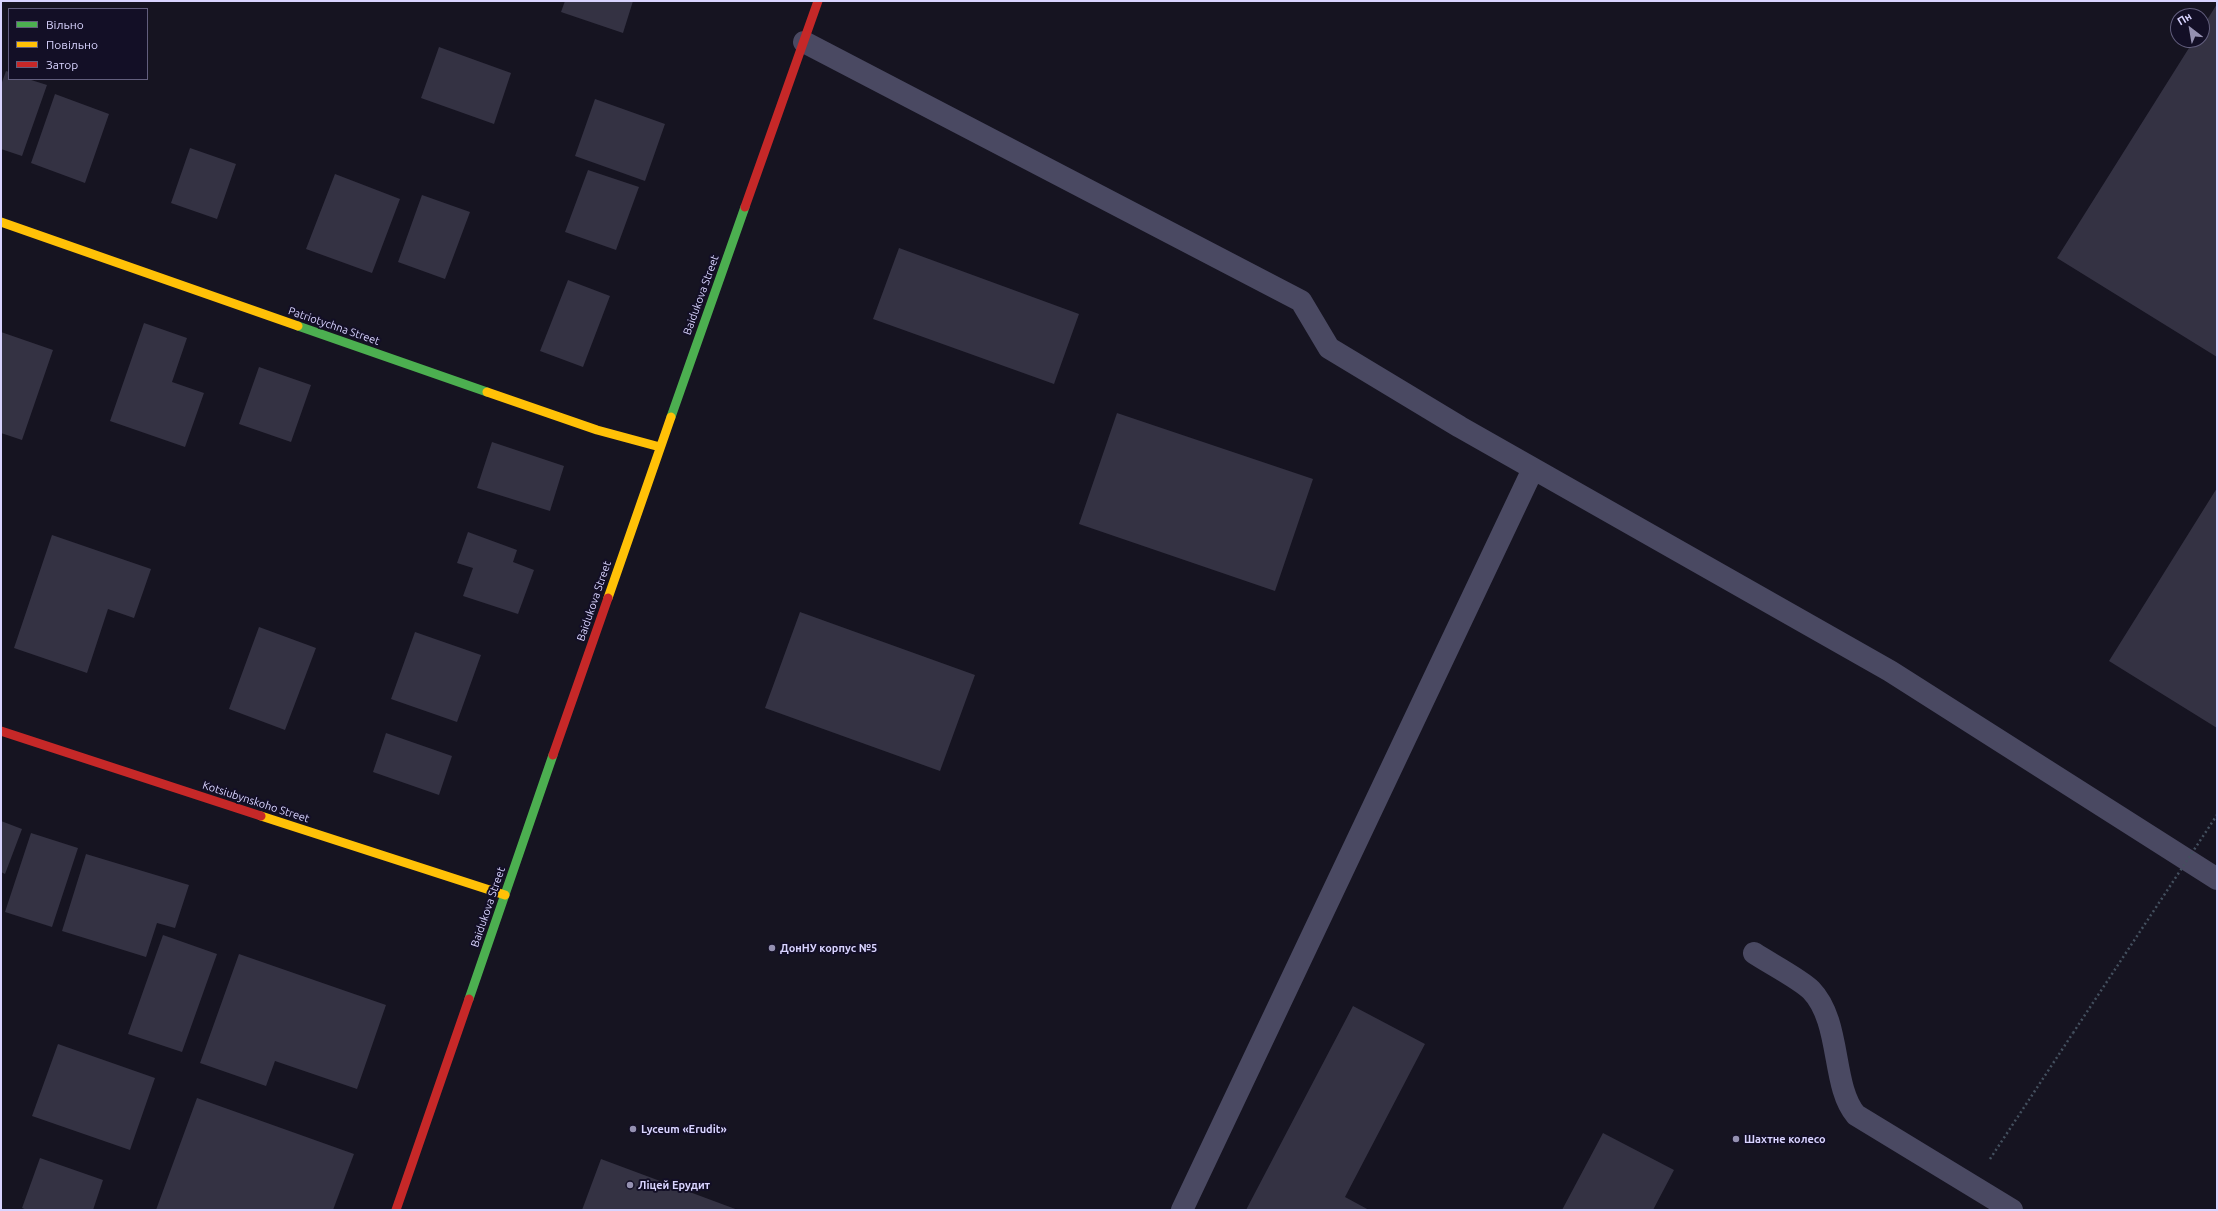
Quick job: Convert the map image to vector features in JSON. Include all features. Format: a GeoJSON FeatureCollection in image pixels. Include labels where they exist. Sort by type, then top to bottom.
{"type":"FeatureCollection","features":[{"type":"Feature","properties":{"kind":"main road","name":"Baidukova Street"},"geometry":{"type":"LineString","coordinates":[[396,1210],[660,447],[818,1]]}},
{"type":"Feature","properties":{"kind":"main road","name":"Patriotychna Street"},"geometry":{"type":"LineString","coordinates":[[1,222],[597,430],[660,447]]}},
{"type":"Feature","properties":{"kind":"main road","name":"Kotsiubynskoho Street"},"geometry":{"type":"LineString","coordinates":[[1,731],[504,895]]}},
{"type":"Feature","properties":{"kind":"lane"},"geometry":{"type":"LineString","coordinates":[[804,42],[1301,301],[1329,348],[1460,427],[1890,671],[2217,879]]}},
{"type":"Feature","properties":{"kind":"lane"},"geometry":{"type":"LineString","coordinates":[[1182,1210],[1534,469]]}},
{"type":"Feature","properties":{"kind":"lane"},"geometry":{"type":"LineString","coordinates":[[1754,953],[1810,989],[1824,1009],[1847,1100],[1850,1108],[1856,1115],[2012,1210]]}},
{"type":"Feature","properties":{"kind":"path"},"geometry":{"type":"LineString","coordinates":[[1972,1186],[2217,816]]}},
{"type":"Feature","properties":{"kind":"building"},"geometry":{"type":"Polygon","coordinates":[[[565,1],[633,1],[623,33],[561,12],[565,1]]]}},
{"type":"Feature","properties":{"kind":"building"},"geometry":{"type":"Polygon","coordinates":[[[2217,4],[2217,357],[2057,258],[2189,48],[2210,48],[2210,15],[2217,4]]]}},
{"type":"Feature","properties":{"kind":"building"},"geometry":{"type":"Polygon","coordinates":[[[439,47],[511,73],[494,124],[421,98],[439,47]]]}},
{"type":"Feature","properties":{"kind":"building"},"geometry":{"type":"Polygon","coordinates":[[[6,71],[8,72],[8,80],[31,80],[47,85],[22,156],[1,149],[1,85],[6,71]]]}},
{"type":"Feature","properties":{"kind":"building"},"geometry":{"type":"Polygon","coordinates":[[[55,94],[109,114],[85,183],[31,163],[55,94]]]}},
{"type":"Feature","properties":{"kind":"building"},"geometry":{"type":"Polygon","coordinates":[[[595,99],[665,124],[645,181],[575,156],[595,99]]]}},
{"type":"Feature","properties":{"kind":"building"},"geometry":{"type":"Polygon","coordinates":[[[190,148],[236,164],[217,219],[171,203],[190,148]]]}},
{"type":"Feature","properties":{"kind":"building"},"geometry":{"type":"Polygon","coordinates":[[[588,170],[639,187],[616,250],[565,232],[588,170]]]}},
{"type":"Feature","properties":{"kind":"building"},"geometry":{"type":"Polygon","coordinates":[[[335,174],[400,199],[372,273],[306,249],[335,174]]]}},
{"type":"Feature","properties":{"kind":"building"},"geometry":{"type":"Polygon","coordinates":[[[422,195],[470,212],[445,279],[398,262],[422,195]]]}},
{"type":"Feature","properties":{"kind":"building"},"geometry":{"type":"Polygon","coordinates":[[[899,248],[1079,314],[1054,384],[873,319],[899,248]]]}},
{"type":"Feature","properties":{"kind":"building"},"geometry":{"type":"Polygon","coordinates":[[[568,280],[610,296],[583,367],[540,351],[568,280]]]}},
{"type":"Feature","properties":{"kind":"building"},"geometry":{"type":"Polygon","coordinates":[[[144,323],[187,338],[172,382],[204,393],[185,447],[110,421],[144,323]]]}},
{"type":"Feature","properties":{"kind":"building"},"geometry":{"type":"Polygon","coordinates":[[[1,332],[53,350],[22,440],[1,433],[1,332]]]}},
{"type":"Feature","properties":{"kind":"building"},"geometry":{"type":"Polygon","coordinates":[[[259,367],[311,385],[291,442],[239,424],[259,367]]]}},
{"type":"Feature","properties":{"kind":"building"},"geometry":{"type":"Polygon","coordinates":[[[1117,413],[1313,479],[1275,591],[1079,524],[1117,413]]]}},
{"type":"Feature","properties":{"kind":"building"},"geometry":{"type":"Polygon","coordinates":[[[492,442],[564,466],[550,511],[477,488],[492,442]]]}},
{"type":"Feature","properties":{"kind":"building"},"geometry":{"type":"Polygon","coordinates":[[[2217,488],[2217,728],[2109,661],[2217,488]]]}},
{"type":"Feature","properties":{"kind":"building"},"geometry":{"type":"Polygon","coordinates":[[[468,532],[517,550],[513,562],[534,570],[518,614],[463,596],[473,568],[457,563],[468,532]]]}},
{"type":"Feature","properties":{"kind":"building"},"geometry":{"type":"Polygon","coordinates":[[[52,535],[151,569],[134,618],[108,609],[87,673],[14,648],[52,535]]]}},
{"type":"Feature","properties":{"kind":"building"},"geometry":{"type":"Polygon","coordinates":[[[800,612],[975,675],[940,771],[765,708],[800,612]]]}},
{"type":"Feature","properties":{"kind":"building"},"geometry":{"type":"Polygon","coordinates":[[[259,627],[316,648],[285,730],[229,709],[259,627]]]}},
{"type":"Feature","properties":{"kind":"building"},"geometry":{"type":"Polygon","coordinates":[[[415,632],[481,655],[457,722],[391,699],[415,632]]]}},
{"type":"Feature","properties":{"kind":"building"},"geometry":{"type":"Polygon","coordinates":[[[386,733],[452,756],[439,795],[373,772],[386,733]]]}},
{"type":"Feature","properties":{"kind":"building"},"geometry":{"type":"Polygon","coordinates":[[[1,821],[22,829],[5,874],[1,872],[1,821]]]}},
{"type":"Feature","properties":{"kind":"building"},"geometry":{"type":"Polygon","coordinates":[[[31,833],[78,848],[52,927],[5,912],[31,833]]]}},
{"type":"Feature","properties":{"kind":"building"},"geometry":{"type":"Polygon","coordinates":[[[86,854],[189,885],[175,928],[157,923],[146,957],[62,931],[86,854]]]}},
{"type":"Feature","properties":{"kind":"building"},"geometry":{"type":"Polygon","coordinates":[[[163,935],[217,954],[182,1052],[128,1034],[163,935]]]}},
{"type":"Feature","properties":{"kind":"building"},"geometry":{"type":"Polygon","coordinates":[[[239,954],[386,1005],[357,1089],[275,1061],[266,1086],[200,1063],[239,954]]]}},
{"type":"Feature","properties":{"kind":"building"},"geometry":{"type":"Polygon","coordinates":[[[1353,1006],[1425,1044],[1345,1197],[1369,1210],[1246,1210],[1353,1006]]]}},
{"type":"Feature","properties":{"kind":"building"},"geometry":{"type":"Polygon","coordinates":[[[58,1044],[155,1078],[130,1150],[32,1116],[58,1044]]]}},
{"type":"Feature","properties":{"kind":"building"},"geometry":{"type":"Polygon","coordinates":[[[197,1098],[354,1154],[333,1210],[156,1210],[197,1098]]]}},
{"type":"Feature","properties":{"kind":"building"},"geometry":{"type":"Polygon","coordinates":[[[1603,1133],[1674,1170],[1653,1210],[1562,1210],[1603,1133]]]}},
{"type":"Feature","properties":{"kind":"building"},"geometry":{"type":"Polygon","coordinates":[[[40,1158],[103,1180],[93,1210],[27,1210],[22,1208],[40,1158]]]}},
{"type":"Feature","properties":{"kind":"building","name":"Ліцей Ерудит"},"geometry":{"type":"Polygon","coordinates":[[[601,1159],[738,1210],[582,1210],[601,1159]]]}},
{"type":"Feature","properties":{"kind":"traffic: fast"},"geometry":{"type":"LineString","coordinates":[[671,417],[745,207]]}},
{"type":"Feature","properties":{"kind":"traffic: fast"},"geometry":{"type":"LineString","coordinates":[[298,326],[487,392]]}},
{"type":"Feature","properties":{"kind":"traffic: fast"},"geometry":{"type":"LineString","coordinates":[[469,999],[553,755]]}},
{"type":"Feature","properties":{"kind":"traffic: slow"},"geometry":{"type":"LineString","coordinates":[[1,222],[298,326]]}},
{"type":"Feature","properties":{"kind":"traffic: slow"},"geometry":{"type":"LineString","coordinates":[[487,392],[597,430],[660,447]]}},
{"type":"Feature","properties":{"kind":"traffic: slow"},"geometry":{"type":"LineString","coordinates":[[608,598],[671,417]]}},
{"type":"Feature","properties":{"kind":"traffic: slow"},"geometry":{"type":"LineString","coordinates":[[261,816],[505,895]]}},
{"type":"Feature","properties":{"kind":"traffic: jam"},"geometry":{"type":"LineString","coordinates":[[745,207],[818,1]]}},
{"type":"Feature","properties":{"kind":"traffic: jam"},"geometry":{"type":"LineString","coordinates":[[553,755],[608,598]]}},
{"type":"Feature","properties":{"kind":"traffic: jam"},"geometry":{"type":"LineString","coordinates":[[1,731],[261,816]]}},
{"type":"Feature","properties":{"kind":"traffic: jam"},"geometry":{"type":"LineString","coordinates":[[396,1210],[469,999]]}},
{"type":"Feature","properties":{"kind":"place","name":"ДонНУ корпус №5"},"geometry":{"type":"Point","coordinates":[772,948]}},
{"type":"Feature","properties":{"kind":"place","name":"Lyceum «Erudit»"},"geometry":{"type":"Point","coordinates":[633,1129]}},
{"type":"Feature","properties":{"kind":"place","name":"Шахтне колесо"},"geometry":{"type":"Point","coordinates":[1736,1139]}},
{"type":"Feature","properties":{"kind":"place","name":"Ліцей Ерудит"},"geometry":{"type":"Point","coordinates":[630,1185]}}]}
